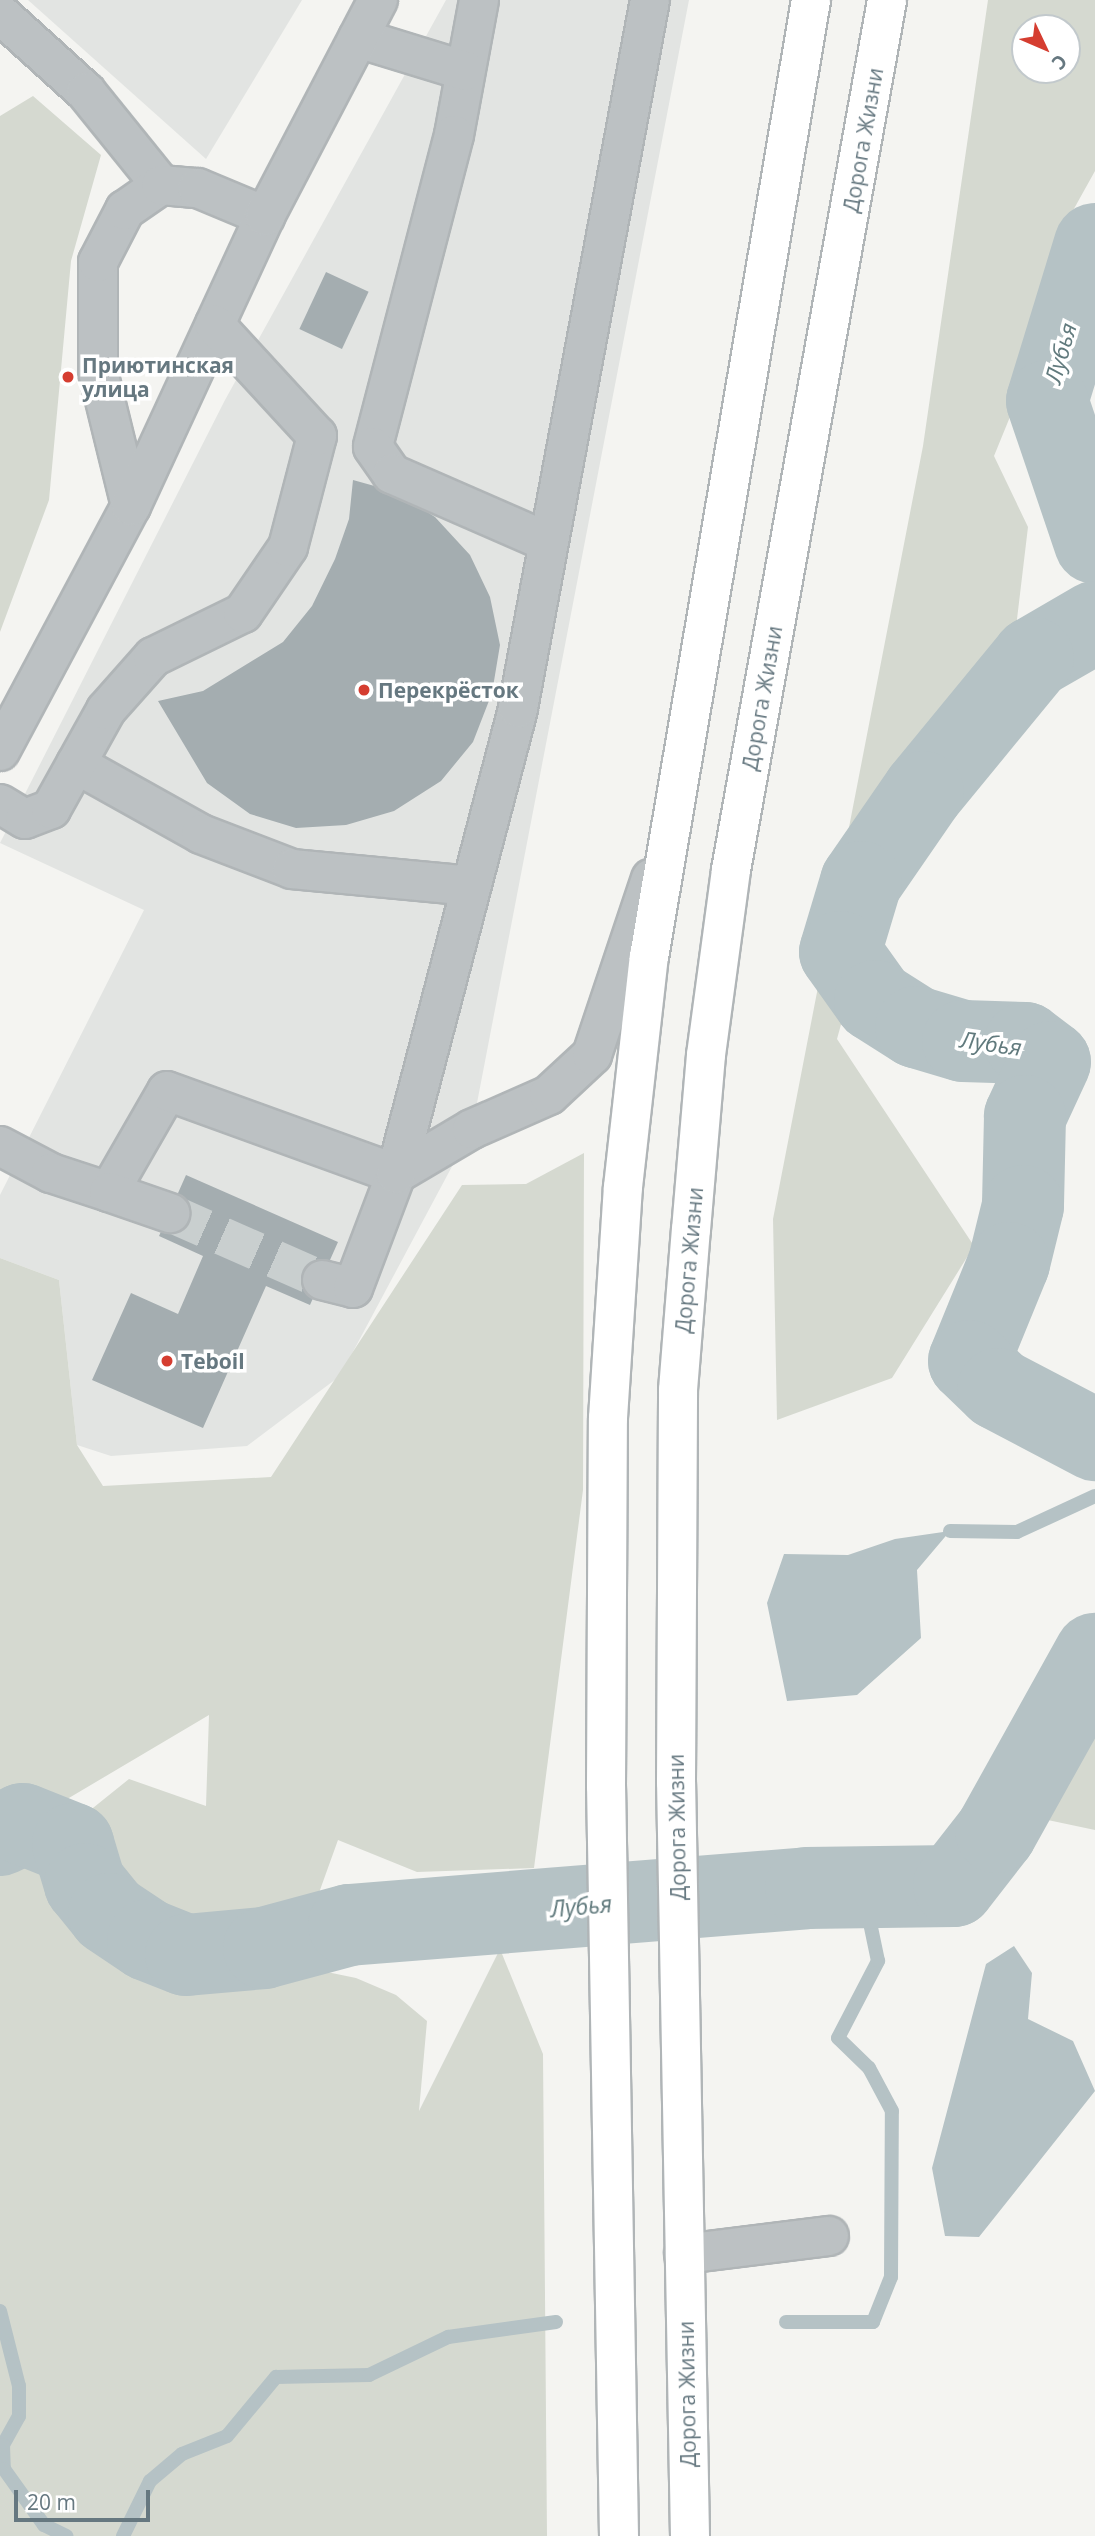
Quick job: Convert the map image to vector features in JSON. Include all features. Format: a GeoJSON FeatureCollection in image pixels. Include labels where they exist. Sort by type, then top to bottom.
{"type":"FeatureCollection","features":[{"type":"Feature","properties":{"kind":"main road"},"geometry":{"type":"LineString","coordinates":[[619,2536],[607,2005],[606,1786],[608,1418],[623,1187],[649,957],[811,0]]}},
{"type":"Feature","properties":{"kind":"main road","name":"Дорога Жизни"},"geometry":{"type":"LineString","coordinates":[[690,2536],[676,1782],[678,1390],[706,1055],[736,843],[887,0]]}},
{"type":"Feature","properties":{"kind":"street"},"geometry":{"type":"LineString","coordinates":[[0,751],[131,506],[265,216],[378,0]]}},
{"type":"Feature","properties":{"kind":"street"},"geometry":{"type":"LineString","coordinates":[[373,447],[465,71],[479,0]]}},
{"type":"Feature","properties":{"kind":"street"},"geometry":{"type":"LineString","coordinates":[[322,1280],[353,1288],[396,1174],[518,708],[650,0]]}},
{"type":"Feature","properties":{"kind":"street"},"geometry":{"type":"LineString","coordinates":[[0,14],[86,92],[161,186]]}},
{"type":"Feature","properties":{"kind":"street"},"geometry":{"type":"LineString","coordinates":[[358,38],[465,71]]}},
{"type":"Feature","properties":{"kind":"street"},"geometry":{"type":"LineString","coordinates":[[131,506],[98,372],[98,262],[125,211],[161,186],[198,188],[265,216]]}},
{"type":"Feature","properties":{"kind":"street"},"geometry":{"type":"LineString","coordinates":[[215,325],[317,436],[373,447],[392,474],[548,542]]}},
{"type":"Feature","properties":{"kind":"street"},"geometry":{"type":"LineString","coordinates":[[0,804],[25,819],[51,809],[107,710],[153,657],[243,613],[288,547],[317,436]]}},
{"type":"Feature","properties":{"kind":"street"},"geometry":{"type":"LineString","coordinates":[[76,764],[201,834],[292,869],[471,886]]}},
{"type":"Feature","properties":{"kind":"street"},"geometry":{"type":"LineString","coordinates":[[396,1174],[472,1129],[549,1095],[592,1055],[673,811]]}},
{"type":"Feature","properties":{"kind":"street"},"geometry":{"type":"LineString","coordinates":[[109,1192],[167,1090],[396,1174]]}},
{"type":"Feature","properties":{"kind":"street"},"geometry":{"type":"LineString","coordinates":[[0,1146],[51,1173],[170,1213]]}},
{"type":"Feature","properties":{"kind":"street"},"geometry":{"type":"LineString","coordinates":[[684,2254],[829,2236]]}},
{"type":"Feature","properties":{"kind":"shaded area"},"geometry":{"type":"Polygon","coordinates":[[[28,0],[302,0],[206,159],[28,0]]]}},
{"type":"Feature","properties":{"kind":"shaded area"},"geometry":{"type":"Polygon","coordinates":[[[446,0],[689,0],[472,1129],[340,1376],[247,1446],[111,1456],[77,1445],[59,1280],[0,1258],[0,1195],[144,910],[0,843],[225,400],[446,0]]]}},
{"type":"Feature","properties":{"kind":"shaded area"},"geometry":{"type":"Polygon","coordinates":[[[988,0],[1095,0],[1095,171],[1056,241],[1021,390],[994,456],[1028,527],[1015,636],[873,908],[837,1039],[974,1246],[892,1378],[777,1420],[773,1219],[923,446],[988,0]]]}},
{"type":"Feature","properties":{"kind":"shaded area"},"geometry":{"type":"Polygon","coordinates":[[[33,96],[101,155],[71,261],[49,500],[0,632],[0,116],[33,96]]]}},
{"type":"Feature","properties":{"kind":"shaded area"},"geometry":{"type":"Polygon","coordinates":[[[584,1153],[583,1490],[534,1868],[417,1872],[338,1840],[293,1965],[356,1978],[396,1995],[427,2021],[419,2111],[500,1949],[543,2054],[547,2536],[0,2536],[0,1258],[59,1280],[77,1445],[103,1486],[271,1477],[462,1185],[526,1184],[584,1153]],[[209,1715],[25,1824],[78,1820],[129,1779],[206,1806],[209,1715]]]}},
{"type":"Feature","properties":{"kind":"shaded area"},"geometry":{"type":"Polygon","coordinates":[[[950,1531],[917,1570],[921,1638],[857,1695],[787,1701],[767,1603],[784,1554],[848,1555],[895,1539],[950,1531]]]}},
{"type":"Feature","properties":{"kind":"shaded area"},"geometry":{"type":"Polygon","coordinates":[[[1095,1718],[1095,1830],[1043,1819],[1095,1718]]]}},
{"type":"Feature","properties":{"kind":"shaded area"},"geometry":{"type":"Polygon","coordinates":[[[1014,1946],[1032,1973],[1028,2019],[1073,2041],[1095,2091],[979,2237],[945,2236],[932,2168],[986,1964],[1014,1946]]]}},
{"type":"Feature","properties":{"kind":"building"},"geometry":{"type":"Polygon","coordinates":[[[326,272],[369,292],[342,349],[299,329],[326,272]]]}},
{"type":"Feature","properties":{"kind":"building"},"geometry":{"type":"Polygon","coordinates":[[[353,480],[396,492],[435,517],[470,555],[490,597],[500,645],[492,693],[473,742],[441,781],[394,811],[346,825],[296,828],[250,814],[207,783],[158,701],[203,691],[283,642],[312,606],[335,559],[349,519],[353,480]]]}},
{"type":"Feature","properties":{"kind":"building"},"geometry":{"type":"Polygon","coordinates":[[[186,1175],[338,1242],[310,1305],[266,1286],[203,1428],[92,1380],[131,1293],[178,1314],[203,1256],[159,1236],[186,1175]]]}},
{"type":"Feature","properties":{"kind":"waterway","name":"Лубья"},"geometry":{"type":"LineString","coordinates":[[1095,244],[1047,401],[1095,543]]}},
{"type":"Feature","properties":{"kind":"waterway","name":"Лубья"},"geometry":{"type":"LineString","coordinates":[[1095,622],[1033,658],[923,792],[861,882],[840,952],[875,1001],[916,1027],[963,1041],[1025,1043],[1050,1062],[1025,1116],[1023,1206],[1009,1263],[969,1361],[998,1389],[1095,1440]]}},
{"type":"Feature","properties":{"kind":"waterway"},"geometry":{"type":"LineString","coordinates":[[950,1531],[1017,1532],[1095,1496]]}},
{"type":"Feature","properties":{"kind":"waterway","name":"Лубья"},"geometry":{"type":"LineString","coordinates":[[0,1835],[23,1824],[73,1844],[85,1884],[109,1914],[148,1940],[186,1955],[264,1948],[349,1925],[806,1888],[954,1886],[996,1832],[1095,1654]]}},
{"type":"Feature","properties":{"kind":"waterway"},"geometry":{"type":"LineString","coordinates":[[786,2322],[873,2322],[891,2277],[892,2111],[869,2068],[838,2038],[878,1961],[868,1913],[883,1884]]}},
{"type":"Feature","properties":{"kind":"waterway"},"geometry":{"type":"LineString","coordinates":[[0,2311],[19,2386],[19,2416],[3,2445],[4,2469],[44,2525],[67,2536]]}},
{"type":"Feature","properties":{"kind":"waterway"},"geometry":{"type":"LineString","coordinates":[[123,2536],[150,2481],[182,2454],[227,2436],[276,2377],[369,2375],[448,2337],[556,2322]]}},
{"type":"Feature","properties":{"kind":"tunnel"},"geometry":{"type":"LineString","coordinates":[[170,1213],[322,1280]]}},
{"type":"Feature","properties":{"kind":"place","name":"Приютинская улица"},"geometry":{"type":"Point","coordinates":[68,377]}},
{"type":"Feature","properties":{"kind":"place","name":"Перекрёсток"},"geometry":{"type":"Point","coordinates":[364,690]}},
{"type":"Feature","properties":{"kind":"place","name":"Teboil"},"geometry":{"type":"Point","coordinates":[167,1361]}}]}
